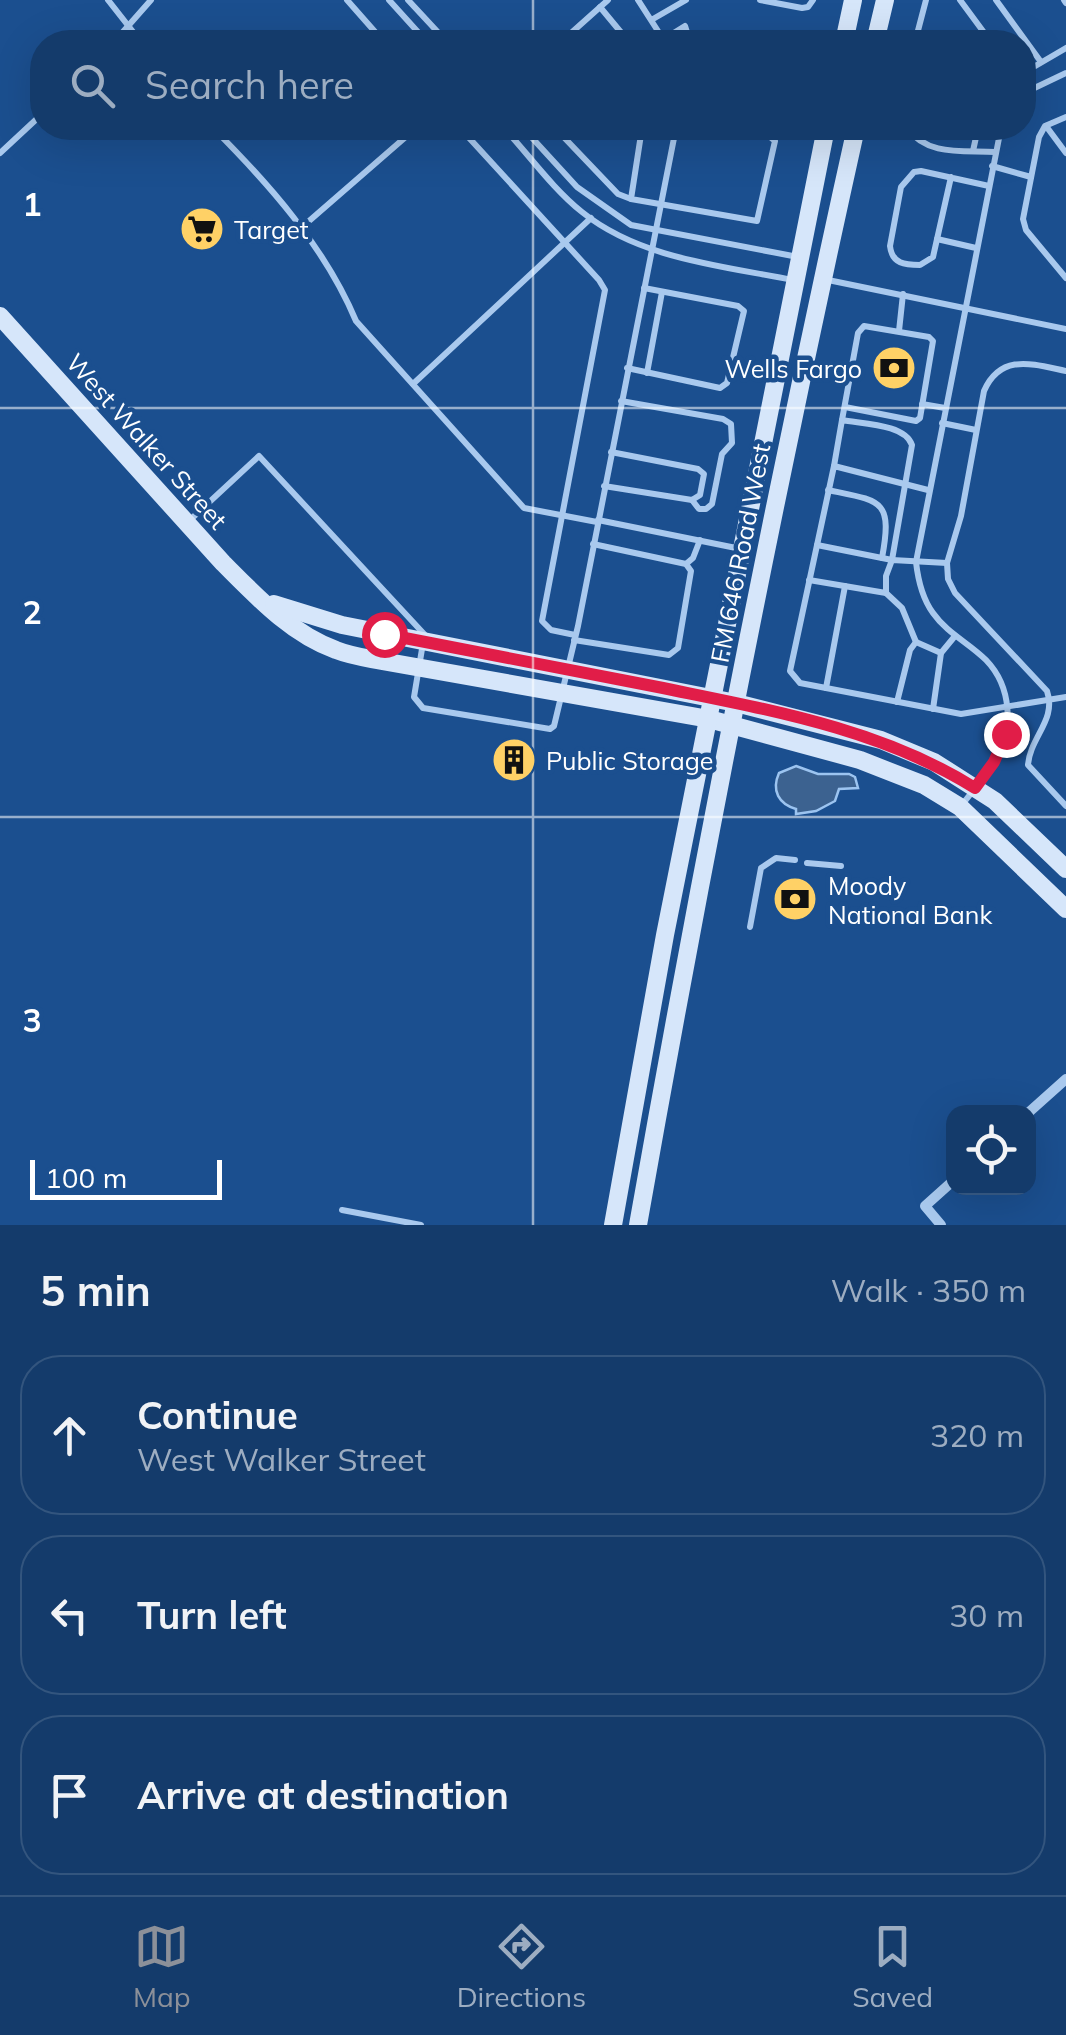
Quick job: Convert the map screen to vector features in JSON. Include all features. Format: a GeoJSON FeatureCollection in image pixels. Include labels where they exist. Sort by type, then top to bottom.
{"type":"FeatureCollection","features":[{"type":"Feature","properties":{"kind":"main road"},"geometry":{"type":"LineString","coordinates":[[847,30],[853,0]]}},
{"type":"Feature","properties":{"kind":"main road"},"geometry":{"type":"LineString","coordinates":[[878,30],[884,1]]}},
{"type":"Feature","properties":{"kind":"main road","name":"FM 646 Road West"},"geometry":{"type":"LineString","coordinates":[[614,1225],[651,1009],[824,140]]}},
{"type":"Feature","properties":{"kind":"main road","name":"FM 646 Road West"},"geometry":{"type":"LineString","coordinates":[[638,1225],[736,703],[853,140]]}},
{"type":"Feature","properties":{"kind":"main road","name":"West Walker Street"},"geometry":{"type":"LineString","coordinates":[[0,316],[259,598],[316,642],[339,652],[418,668],[709,719],[860,760],[924,784],[960,808],[1066,909]]}},
{"type":"Feature","properties":{"kind":"main road","name":"West Walker Street"},"geometry":{"type":"LineString","coordinates":[[259,598],[318,620],[713,698],[881,740],[934,762],[995,801],[1066,869]]}},
{"type":"Feature","properties":{"kind":"street"},"geometry":{"type":"LineString","coordinates":[[1036,1106],[1066,1079]]}},
{"type":"Feature","properties":{"kind":"street"},"geometry":{"type":"LineString","coordinates":[[941,1225],[925,1206],[946,1187]]}},
{"type":"Feature","properties":{"kind":"lane"},"geometry":{"type":"LineString","coordinates":[[108,0],[132,30]]}},
{"type":"Feature","properties":{"kind":"lane"},"geometry":{"type":"LineString","coordinates":[[123,30],[150,0]]}},
{"type":"Feature","properties":{"kind":"lane"},"geometry":{"type":"LineString","coordinates":[[347,0],[373,30]]}},
{"type":"Feature","properties":{"kind":"lane"},"geometry":{"type":"LineString","coordinates":[[389,0],[417,30]]}},
{"type":"Feature","properties":{"kind":"lane"},"geometry":{"type":"LineString","coordinates":[[408,0],[435,30]]}},
{"type":"Feature","properties":{"kind":"lane"},"geometry":{"type":"LineString","coordinates":[[574,30],[608,0]]}},
{"type":"Feature","properties":{"kind":"lane"},"geometry":{"type":"LineString","coordinates":[[638,0],[659,30]]}},
{"type":"Feature","properties":{"kind":"lane"},"geometry":{"type":"LineString","coordinates":[[653,19],[686,0]]}},
{"type":"Feature","properties":{"kind":"lane"},"geometry":{"type":"LineString","coordinates":[[760,0],[802,8],[813,0]]}},
{"type":"Feature","properties":{"kind":"lane"},"geometry":{"type":"LineString","coordinates":[[917,30],[926,0]]}},
{"type":"Feature","properties":{"kind":"lane"},"geometry":{"type":"LineString","coordinates":[[960,0],[983,30]]}},
{"type":"Feature","properties":{"kind":"lane"},"geometry":{"type":"LineString","coordinates":[[996,0],[1018,30]]}},
{"type":"Feature","properties":{"kind":"lane"},"geometry":{"type":"LineString","coordinates":[[600,7],[618,30]]}},
{"type":"Feature","properties":{"kind":"lane"},"geometry":{"type":"LineString","coordinates":[[1036,65],[1066,48]]}},
{"type":"Feature","properties":{"kind":"lane"},"geometry":{"type":"LineString","coordinates":[[1036,55],[1041,62]]}},
{"type":"Feature","properties":{"kind":"lane"},"geometry":{"type":"LineString","coordinates":[[1036,86],[1066,73]]}},
{"type":"Feature","properties":{"kind":"lane"},"geometry":{"type":"LineString","coordinates":[[1066,117],[1045,126],[1039,136],[1023,219],[1026,230],[1066,278]]}},
{"type":"Feature","properties":{"kind":"lane"},"geometry":{"type":"LineString","coordinates":[[0,153],[30,125]]}},
{"type":"Feature","properties":{"kind":"lane"},"geometry":{"type":"LineString","coordinates":[[1045,126],[1066,154]]}},
{"type":"Feature","properties":{"kind":"lane"},"geometry":{"type":"LineString","coordinates":[[224,140],[301,228],[340,282],[356,321],[524,508],[742,549]]}},
{"type":"Feature","properties":{"kind":"lane"},"geometry":{"type":"LineString","coordinates":[[301,228],[402,140]]}},
{"type":"Feature","properties":{"kind":"lane"},"geometry":{"type":"LineString","coordinates":[[471,140],[605,290],[542,621],[550,630],[575,638],[669,655],[678,648],[691,571],[686,564],[593,544]]}},
{"type":"Feature","properties":{"kind":"lane"},"geometry":{"type":"LineString","coordinates":[[515,140],[591,218],[664,254],[796,281]]}},
{"type":"Feature","properties":{"kind":"lane"},"geometry":{"type":"LineString","coordinates":[[534,140],[590,199],[630,225],[799,258]]}},
{"type":"Feature","properties":{"kind":"lane"},"geometry":{"type":"LineString","coordinates":[[567,140],[618,194],[757,221],[774,140]]}},
{"type":"Feature","properties":{"kind":"lane"},"geometry":{"type":"LineString","coordinates":[[630,199],[640,140]]}},
{"type":"Feature","properties":{"kind":"lane"},"geometry":{"type":"LineString","coordinates":[[187,523],[259,456],[428,642],[418,668],[414,697],[423,708],[550,729],[554,726],[575,638],[673,140]]}},
{"type":"Feature","properties":{"kind":"lane"},"geometry":{"type":"LineString","coordinates":[[920,140],[948,152],[996,152]]}},
{"type":"Feature","properties":{"kind":"lane"},"geometry":{"type":"LineString","coordinates":[[973,151],[975,140]]}},
{"type":"Feature","properties":{"kind":"lane"},"geometry":{"type":"LineString","coordinates":[[960,808],[1002,746],[1008,707],[996,672],[984,657],[955,636],[926,602],[916,562],[998,140]]}},
{"type":"Feature","properties":{"kind":"lane"},"geometry":{"type":"LineString","coordinates":[[992,166],[1031,178]]}},
{"type":"Feature","properties":{"kind":"lane"},"geometry":{"type":"LineString","coordinates":[[952,178],[933,256],[920,265],[906,264],[891,254],[898,202],[906,178],[921,170],[988,186]]}},
{"type":"Feature","properties":{"kind":"lane"},"geometry":{"type":"LineString","coordinates":[[413,384],[591,218]]}},
{"type":"Feature","properties":{"kind":"lane"},"geometry":{"type":"LineString","coordinates":[[937,239],[976,248]]}},
{"type":"Feature","properties":{"kind":"lane"},"geometry":{"type":"LineString","coordinates":[[822,278],[1066,329]]}},
{"type":"Feature","properties":{"kind":"lane"},"geometry":{"type":"LineString","coordinates":[[627,368],[720,388],[727,384],[744,311],[738,306],[644,288]]}},
{"type":"Feature","properties":{"kind":"lane"},"geometry":{"type":"LineString","coordinates":[[647,372],[662,292]]}},
{"type":"Feature","properties":{"kind":"lane"},"geometry":{"type":"LineString","coordinates":[[899,331],[903,294]]}},
{"type":"Feature","properties":{"kind":"lane"},"geometry":{"type":"LineString","coordinates":[[845,407],[916,422],[934,347],[929,337],[864,326],[857,340],[790,671],[800,683],[961,714],[1066,698]]}},
{"type":"Feature","properties":{"kind":"lane"},"geometry":{"type":"LineString","coordinates":[[1066,371],[1033,364],[1008,365],[992,373],[984,390],[961,516],[947,563],[948,579],[955,593],[1048,691],[1051,702],[1046,726],[1029,753],[1028,764],[1066,806]]}},
{"type":"Feature","properties":{"kind":"lane"},"geometry":{"type":"LineString","coordinates":[[604,486],[692,500],[706,510],[712,504],[722,454],[732,443],[734,433],[731,424],[723,419],[621,401]]}},
{"type":"Feature","properties":{"kind":"lane"},"geometry":{"type":"LineString","coordinates":[[922,404],[944,408]]}},
{"type":"Feature","properties":{"kind":"lane"},"geometry":{"type":"LineString","coordinates":[[842,420],[910,437],[912,446],[886,593]]}},
{"type":"Feature","properties":{"kind":"lane"},"geometry":{"type":"LineString","coordinates":[[942,424],[976,430]]}},
{"type":"Feature","properties":{"kind":"lane"},"geometry":{"type":"LineString","coordinates":[[611,452],[698,469],[704,474],[700,495],[692,500]]}},
{"type":"Feature","properties":{"kind":"lane"},"geometry":{"type":"LineString","coordinates":[[834,466],[929,490]]}},
{"type":"Feature","properties":{"kind":"lane"},"geometry":{"type":"LineString","coordinates":[[828,490],[867,498],[879,506],[887,529],[882,558]]}},
{"type":"Feature","properties":{"kind":"lane"},"geometry":{"type":"LineString","coordinates":[[686,564],[694,558],[700,540]]}},
{"type":"Feature","properties":{"kind":"lane"},"geometry":{"type":"LineString","coordinates":[[817,545],[892,560],[947,563]]}},
{"type":"Feature","properties":{"kind":"lane"},"geometry":{"type":"LineString","coordinates":[[808,580],[886,593],[902,608],[916,642],[940,653]]}},
{"type":"Feature","properties":{"kind":"lane"},"geometry":{"type":"LineString","coordinates":[[826,688],[845,586]]}},
{"type":"Feature","properties":{"kind":"lane"},"geometry":{"type":"LineString","coordinates":[[933,709],[940,653],[955,636]]}},
{"type":"Feature","properties":{"kind":"lane"},"geometry":{"type":"LineString","coordinates":[[897,702],[910,650],[916,642]]}},
{"type":"Feature","properties":{"kind":"lane"},"geometry":{"type":"LineString","coordinates":[[750,927],[761,868],[776,858],[795,860]]}},
{"type":"Feature","properties":{"kind":"lane"},"geometry":{"type":"LineString","coordinates":[[806,863],[841,866]]}},
{"type":"Feature","properties":{"kind":"lane"},"geometry":{"type":"LineString","coordinates":[[342,1210],[421,1225]]}},
{"type":"Feature","properties":{"kind":"water"},"geometry":{"type":"Polygon","coordinates":[[[796,766],[818,774],[849,774],[855,777],[858,788],[839,789],[835,801],[816,811],[796,814],[796,809],[781,800],[776,786],[779,773],[796,766]]]}},
{"type":"Feature","properties":{"kind":"place","name":"Target"},"geometry":{"type":"Point","coordinates":[202,229]}},
{"type":"Feature","properties":{"kind":"place","name":"Wells Fargo"},"geometry":{"type":"Point","coordinates":[894,368]}},
{"type":"Feature","properties":{"kind":"place","name":"Public Storage"},"geometry":{"type":"Point","coordinates":[514,760]}},
{"type":"Feature","properties":{"kind":"place","name":"Moody National Bank"},"geometry":{"type":"Point","coordinates":[795,899]}},
{"type":"Feature","properties":{"kind":"route"},"geometry":{"type":"LineString","coordinates":[[384,634],[736,703],[881,740],[934,762],[975,788],[994,762],[1006,734]]}}]}
